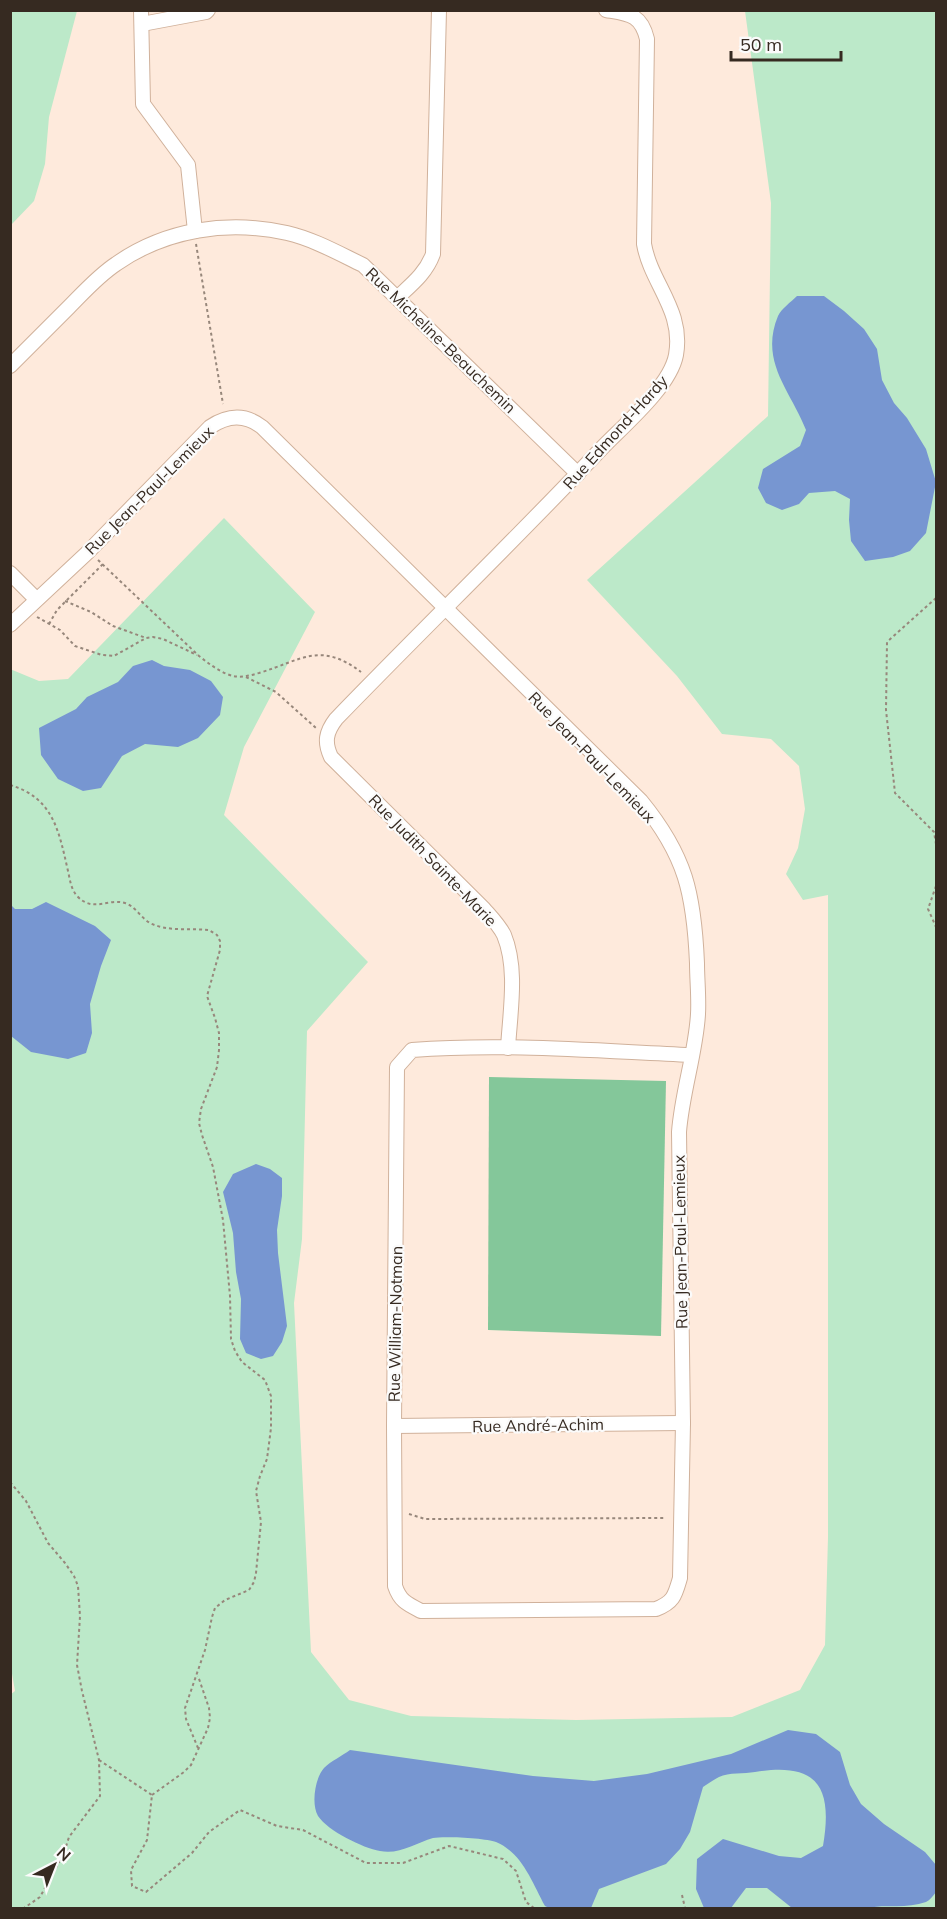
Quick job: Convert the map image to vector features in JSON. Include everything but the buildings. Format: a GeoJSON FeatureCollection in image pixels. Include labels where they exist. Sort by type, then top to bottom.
{"type":"FeatureCollection","features":[{"type":"Feature","properties":{"kind":"street"},"geometry":{"type":"LineString","coordinates":[[195,231],[188,165],[143,104],[142,17],[208,10]]}},
{"type":"Feature","properties":{"kind":"street"},"geometry":{"type":"LineString","coordinates":[[398,297],[423,274],[433,254],[439,10]]}},
{"type":"Feature","properties":{"kind":"street","name":"Rue Edmond-Hardy"},"geometry":{"type":"LineString","coordinates":[[328,732],[336,719],[658,390],[673,366],[677,335],[673,315],[667,298],[651,269],[644,244],[647,39],[645,29],[633,16],[606,10]]}},
{"type":"Feature","properties":{"kind":"street","name":"Rue Micheline-Beauchemin"},"geometry":{"type":"LineString","coordinates":[[10,366],[87,289],[115,265],[152,244],[195,231],[230,227],[256,228],[321,244],[363,265],[578,474]]}},
{"type":"Feature","properties":{"kind":"street","name":"Rue Jean-Paul-Lemieux"},"geometry":{"type":"LineString","coordinates":[[10,625],[87,553],[210,427],[229,418],[246,417],[262,427],[641,801],[653,817],[673,849],[688,885],[695,920],[698,1014],[681,1106],[679,1132],[683,1423],[680,1578],[675,1596]]}},
{"type":"Feature","properties":{"kind":"street"},"geometry":{"type":"LineString","coordinates":[[10,573],[36,599]]}},
{"type":"Feature","properties":{"kind":"street","name":"Rue Judith Sainte-Marie"},"geometry":{"type":"LineString","coordinates":[[328,732],[326,739],[331,756],[495,920],[503,934],[511,966],[507,1048]]}},
{"type":"Feature","properties":{"kind":"street","name":"Rue William-Notman"},"geometry":{"type":"LineString","coordinates":[[675,1596],[666,1605],[656,1610],[421,1611],[399,1597],[395,1586],[394,1426],[397,1067],[412,1050],[507,1048],[691,1055]]}},
{"type":"Feature","properties":{"kind":"street","name":"Rue André-Achim"},"geometry":{"type":"LineString","coordinates":[[394,1426],[683,1423]]}},
{"type":"Feature","properties":{"kind":"path"},"geometry":{"type":"LineString","coordinates":[[195,231],[224,410],[229,418]]}},
{"type":"Feature","properties":{"kind":"path"},"geometry":{"type":"LineString","coordinates":[[87,553],[103,564],[199,656],[216,669],[229,675],[246,677],[276,692],[310,724],[318,730],[328,732]]}},
{"type":"Feature","properties":{"kind":"path"},"geometry":{"type":"LineString","coordinates":[[50,624],[57,610],[103,564]]}},
{"type":"Feature","properties":{"kind":"path"},"geometry":{"type":"LineString","coordinates":[[936,598],[886,642],[886,710],[895,793],[934,832],[936,844]]}},
{"type":"Feature","properties":{"kind":"path"},"geometry":{"type":"LineString","coordinates":[[65,601],[91,612],[113,626],[146,638]]}},
{"type":"Feature","properties":{"kind":"path"},"geometry":{"type":"LineString","coordinates":[[37,617],[65,634],[79,648],[106,656],[114,656],[146,638],[153,637],[163,639],[199,656]]}},
{"type":"Feature","properties":{"kind":"path"},"geometry":{"type":"LineString","coordinates":[[246,677],[309,656],[329,655],[344,660],[373,681]]}},
{"type":"Feature","properties":{"kind":"path"},"geometry":{"type":"LineString","coordinates":[[10,785],[36,798],[53,817],[58,828],[72,888],[78,897],[95,905],[125,903],[148,922],[157,926],[209,930],[220,941],[220,950],[207,996],[219,1033],[219,1050],[217,1066],[201,1108],[199,1123],[213,1167],[223,1220],[229,1280],[231,1339],[242,1362],[265,1380],[271,1396],[271,1428],[267,1459],[256,1491],[261,1522],[254,1582],[249,1590],[225,1600],[215,1608],[185,1708],[186,1719],[198,1748]]}},
{"type":"Feature","properties":{"kind":"path"},"geometry":{"type":"LineString","coordinates":[[936,886],[928,909],[936,927]]}},
{"type":"Feature","properties":{"kind":"path"},"geometry":{"type":"LineString","coordinates":[[10,1482],[26,1501],[48,1543],[65,1563],[78,1586],[80,1616],[77,1665],[99,1760],[100,1796],[69,1837],[64,1853],[40,1897],[24,1908]]}},
{"type":"Feature","properties":{"kind":"path"},"geometry":{"type":"LineString","coordinates":[[395,1515],[412,1514],[425,1519],[681,1517]]}},
{"type":"Feature","properties":{"kind":"path"},"geometry":{"type":"LineString","coordinates":[[197,1674],[209,1708],[210,1718],[191,1765],[152,1795],[147,1840],[131,1870],[132,1886],[146,1892],[192,1853],[209,1832],[240,1810],[277,1826],[303,1830],[366,1863],[403,1863],[449,1846],[503,1859],[516,1871],[526,1902],[534,1908]]}},
{"type":"Feature","properties":{"kind":"path"},"geometry":{"type":"LineString","coordinates":[[99,1760],[152,1795]]}},
{"type":"Feature","properties":{"kind":"path"},"geometry":{"type":"LineString","coordinates":[[682,1895],[685,1908]]}},
{"type":"Feature","properties":{"kind":"green space"},"geometry":{"type":"Polygon","coordinates":[[[11,10],[77,11],[49,117],[45,164],[34,201],[11,225],[11,10]]]}},
{"type":"Feature","properties":{"kind":"green space"},"geometry":{"type":"Polygon","coordinates":[[[745,11],[936,11],[936,1908],[11,1908],[10,1695],[15,1691],[10,1662],[10,669],[39,681],[68,679],[224,518],[315,612],[244,747],[224,815],[368,962],[307,1031],[302,1239],[294,1303],[311,1652],[349,1700],[411,1716],[576,1720],[732,1717],[800,1690],[825,1645],[828,1537],[828,895],[803,900],[786,874],[798,848],[805,809],[799,766],[771,739],[722,734],[677,676],[587,580],[768,416],[771,203],[745,11]]]}},
{"type":"Feature","properties":{"kind":"green space"},"geometry":{"type":"Polygon","coordinates":[[[489,1077],[666,1081],[661,1336],[488,1330],[489,1077]]]}},
{"type":"Feature","properties":{"kind":"water"},"geometry":{"type":"Polygon","coordinates":[[[797,296],[824,296],[864,329],[877,349],[882,380],[894,403],[907,418],[926,449],[936,482],[926,533],[910,551],[893,557],[865,561],[851,541],[850,499],[835,491],[809,493],[799,504],[782,510],[766,503],[758,488],[763,469],[800,446],[806,430],[779,376],[772,348],[778,316],[797,296]]]}},
{"type":"Feature","properties":{"kind":"water"},"geometry":{"type":"Polygon","coordinates":[[[152,660],[164,666],[190,670],[211,681],[223,697],[220,715],[198,738],[178,747],[145,744],[122,756],[101,788],[83,791],[58,779],[41,755],[39,728],[76,709],[87,697],[118,682],[133,666],[152,660]]]}},
{"type":"Feature","properties":{"kind":"water"},"geometry":{"type":"Polygon","coordinates":[[[46,902],[95,926],[111,940],[90,1004],[92,1033],[86,1053],[68,1059],[31,1052],[11,1036],[11,905],[15,909],[32,909],[46,902]]]}},
{"type":"Feature","properties":{"kind":"water"},"geometry":{"type":"Polygon","coordinates":[[[256,1164],[270,1169],[282,1178],[277,1230],[287,1326],[282,1342],[273,1356],[261,1359],[246,1353],[240,1339],[241,1299],[233,1233],[223,1192],[233,1174],[256,1164]]]}},
{"type":"Feature","properties":{"kind":"water"},"geometry":{"type":"Polygon","coordinates":[[[788,1730],[816,1734],[840,1752],[850,1785],[861,1804],[884,1824],[925,1852],[936,1865],[936,1892],[929,1900],[904,1906],[792,1908],[767,1888],[746,1888],[731,1908],[704,1908],[696,1889],[697,1859],[723,1839],[779,1856],[801,1858],[823,1846],[826,1825],[822,1794],[816,1783],[807,1775],[794,1771],[776,1770],[727,1774],[703,1787],[690,1832],[680,1849],[666,1864],[599,1889],[591,1908],[549,1908],[545,1906],[520,1861],[513,1853],[496,1842],[474,1838],[438,1837],[401,1850],[380,1851],[356,1843],[338,1833],[318,1816],[315,1805],[315,1791],[321,1772],[350,1750],[533,1776],[594,1781],[647,1774],[731,1754],[788,1730]]]}}]}
